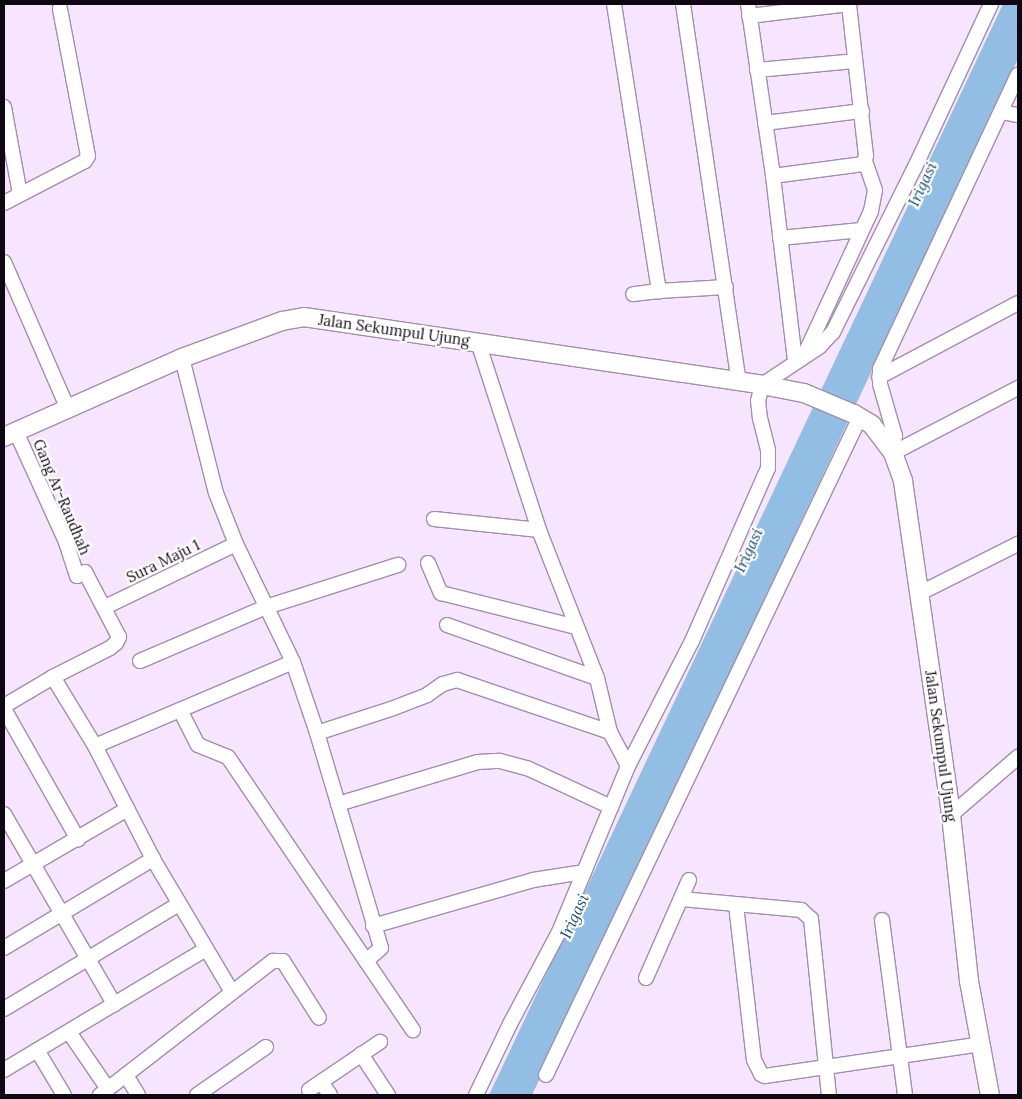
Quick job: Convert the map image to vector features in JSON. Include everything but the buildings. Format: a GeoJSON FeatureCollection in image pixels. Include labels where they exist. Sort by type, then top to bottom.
{"type":"FeatureCollection","features":[{"type":"Feature","properties":{"kind":"main road","name":"Jalan Sekumpul Ujung"},"geometry":{"type":"LineString","coordinates":[[10,435],[182,358],[282,321],[304,317],[762,384],[804,393],[857,416],[882,436],[892,451],[903,481],[951,815],[969,981],[990,1095]]}},
{"type":"Feature","properties":{"kind":"street"},"geometry":{"type":"LineString","coordinates":[[614,4],[659,292]]}},
{"type":"Feature","properties":{"kind":"street"},"geometry":{"type":"LineString","coordinates":[[683,4],[739,381]]}},
{"type":"Feature","properties":{"kind":"street"},"geometry":{"type":"LineString","coordinates":[[849,4],[862,111],[865,161],[875,190],[871,211],[799,358],[748,10],[849,4]]}},
{"type":"Feature","properties":{"kind":"street"},"geometry":{"type":"LineString","coordinates":[[476,1095],[510,1024],[559,932],[628,766],[692,641],[768,468],[768,450],[760,419],[758,401],[762,384],[826,341],[833,332],[915,167],[991,4]]}},
{"type":"Feature","properties":{"kind":"street"},"geometry":{"type":"LineString","coordinates":[[4,203],[85,161],[88,156],[60,9]]}},
{"type":"Feature","properties":{"kind":"street"},"geometry":{"type":"LineString","coordinates":[[758,70],[855,61]]}},
{"type":"Feature","properties":{"kind":"street"},"geometry":{"type":"LineString","coordinates":[[892,451],[895,436],[878,376],[880,369],[1018,75]]}},
{"type":"Feature","properties":{"kind":"street"},"geometry":{"type":"LineString","coordinates":[[4,107],[20,194]]}},
{"type":"Feature","properties":{"kind":"street"},"geometry":{"type":"LineString","coordinates":[[765,124],[862,111]]}},
{"type":"Feature","properties":{"kind":"street"},"geometry":{"type":"LineString","coordinates":[[1002,112],[1018,115]]}},
{"type":"Feature","properties":{"kind":"street"},"geometry":{"type":"LineString","coordinates":[[773,176],[861,166],[865,161]]}},
{"type":"Feature","properties":{"kind":"street"},"geometry":{"type":"LineString","coordinates":[[780,238],[862,230]]}},
{"type":"Feature","properties":{"kind":"street"},"geometry":{"type":"LineString","coordinates":[[4,262],[68,409]]}},
{"type":"Feature","properties":{"kind":"street"},"geometry":{"type":"LineString","coordinates":[[633,294],[726,287]]}},
{"type":"Feature","properties":{"kind":"street"},"geometry":{"type":"LineString","coordinates":[[878,376],[1018,303]]}},
{"type":"Feature","properties":{"kind":"street"},"geometry":{"type":"LineString","coordinates":[[478,342],[539,530],[597,678],[610,732],[628,766]]}},
{"type":"Feature","properties":{"kind":"street"},"geometry":{"type":"LineString","coordinates":[[182,358],[216,493],[236,544],[293,662],[317,733],[381,948],[366,961]]}},
{"type":"Feature","properties":{"kind":"street"},"geometry":{"type":"LineString","coordinates":[[892,451],[1018,388]]}},
{"type":"Feature","properties":{"kind":"street"},"geometry":{"type":"LineString","coordinates":[[546,1075],[857,416]]}},
{"type":"Feature","properties":{"kind":"street","name":"Gang Ar-Raudhah"},"geometry":{"type":"LineString","coordinates":[[10,435],[66,542],[77,576],[85,572],[105,607]]}},
{"type":"Feature","properties":{"kind":"street"},"geometry":{"type":"LineString","coordinates":[[434,519],[539,530]]}},
{"type":"Feature","properties":{"kind":"street","name":"Sura Maju 1"},"geometry":{"type":"LineString","coordinates":[[105,607],[236,544]]}},
{"type":"Feature","properties":{"kind":"street"},"geometry":{"type":"LineString","coordinates":[[920,593],[1018,544]]}},
{"type":"Feature","properties":{"kind":"street"},"geometry":{"type":"LineString","coordinates":[[428,563],[441,592],[576,627]]}},
{"type":"Feature","properties":{"kind":"street"},"geometry":{"type":"LineString","coordinates":[[140,661],[266,607],[398,565]]}},
{"type":"Feature","properties":{"kind":"street"},"geometry":{"type":"LineString","coordinates":[[78,839],[4,707],[53,676],[116,643],[119,637],[105,607]]}},
{"type":"Feature","properties":{"kind":"street"},"geometry":{"type":"LineString","coordinates":[[447,625],[597,678]]}},
{"type":"Feature","properties":{"kind":"street"},"geometry":{"type":"LineString","coordinates":[[95,746],[293,662]]}},
{"type":"Feature","properties":{"kind":"street"},"geometry":{"type":"LineString","coordinates":[[53,676],[95,746],[153,859],[232,992]]}},
{"type":"Feature","properties":{"kind":"street"},"geometry":{"type":"LineString","coordinates":[[317,733],[400,706],[427,695],[443,684],[457,680],[610,732]]}},
{"type":"Feature","properties":{"kind":"street"},"geometry":{"type":"LineString","coordinates":[[180,710],[198,745],[228,757],[413,1030]]}},
{"type":"Feature","properties":{"kind":"street"},"geometry":{"type":"LineString","coordinates":[[951,815],[1018,757]]}},
{"type":"Feature","properties":{"kind":"street"},"geometry":{"type":"LineString","coordinates":[[338,804],[478,762],[500,761],[526,768],[611,807]]}},
{"type":"Feature","properties":{"kind":"street"},"geometry":{"type":"LineString","coordinates":[[4,881],[127,809]]}},
{"type":"Feature","properties":{"kind":"street"},"geometry":{"type":"LineString","coordinates":[[4,814],[114,1004]]}},
{"type":"Feature","properties":{"kind":"street"},"geometry":{"type":"LineString","coordinates":[[4,948],[153,859]]}},
{"type":"Feature","properties":{"kind":"street"},"geometry":{"type":"LineString","coordinates":[[373,926],[533,880],[584,872]]}},
{"type":"Feature","properties":{"kind":"street"},"geometry":{"type":"LineString","coordinates":[[646,978],[689,880]]}},
{"type":"Feature","properties":{"kind":"street"},"geometry":{"type":"LineString","coordinates":[[681,899],[801,910],[811,919],[829,1095]]}},
{"type":"Feature","properties":{"kind":"street"},"geometry":{"type":"LineString","coordinates":[[4,1009],[179,904]]}},
{"type":"Feature","properties":{"kind":"street"},"geometry":{"type":"LineString","coordinates":[[736,905],[756,1068],[766,1076],[981,1044]]}},
{"type":"Feature","properties":{"kind":"street"},"geometry":{"type":"LineString","coordinates":[[882,920],[905,1095]]}},
{"type":"Feature","properties":{"kind":"street"},"geometry":{"type":"LineString","coordinates":[[4,1070],[206,949]]}},
{"type":"Feature","properties":{"kind":"street"},"geometry":{"type":"LineString","coordinates":[[69,1032],[104,1092],[268,963],[283,961],[319,1018]]}},
{"type":"Feature","properties":{"kind":"street"},"geometry":{"type":"LineString","coordinates":[[330,1095],[315,1086],[380,1042]]}},
{"type":"Feature","properties":{"kind":"street"},"geometry":{"type":"LineString","coordinates":[[197,1095],[266,1046]]}},
{"type":"Feature","properties":{"kind":"street"},"geometry":{"type":"LineString","coordinates":[[38,1050],[64,1095]]}},
{"type":"Feature","properties":{"kind":"street"},"geometry":{"type":"LineString","coordinates":[[362,1054],[388,1095]]}},
{"type":"Feature","properties":{"kind":"street"},"geometry":{"type":"LineString","coordinates":[[126,1075],[138,1095]]}},
{"type":"Feature","properties":{"kind":"water","name":"Irigasi"},"geometry":{"type":"Polygon","coordinates":[[[1003,4],[1018,4],[1018,59],[532,1095],[489,1095],[1003,4]]]}}]}
